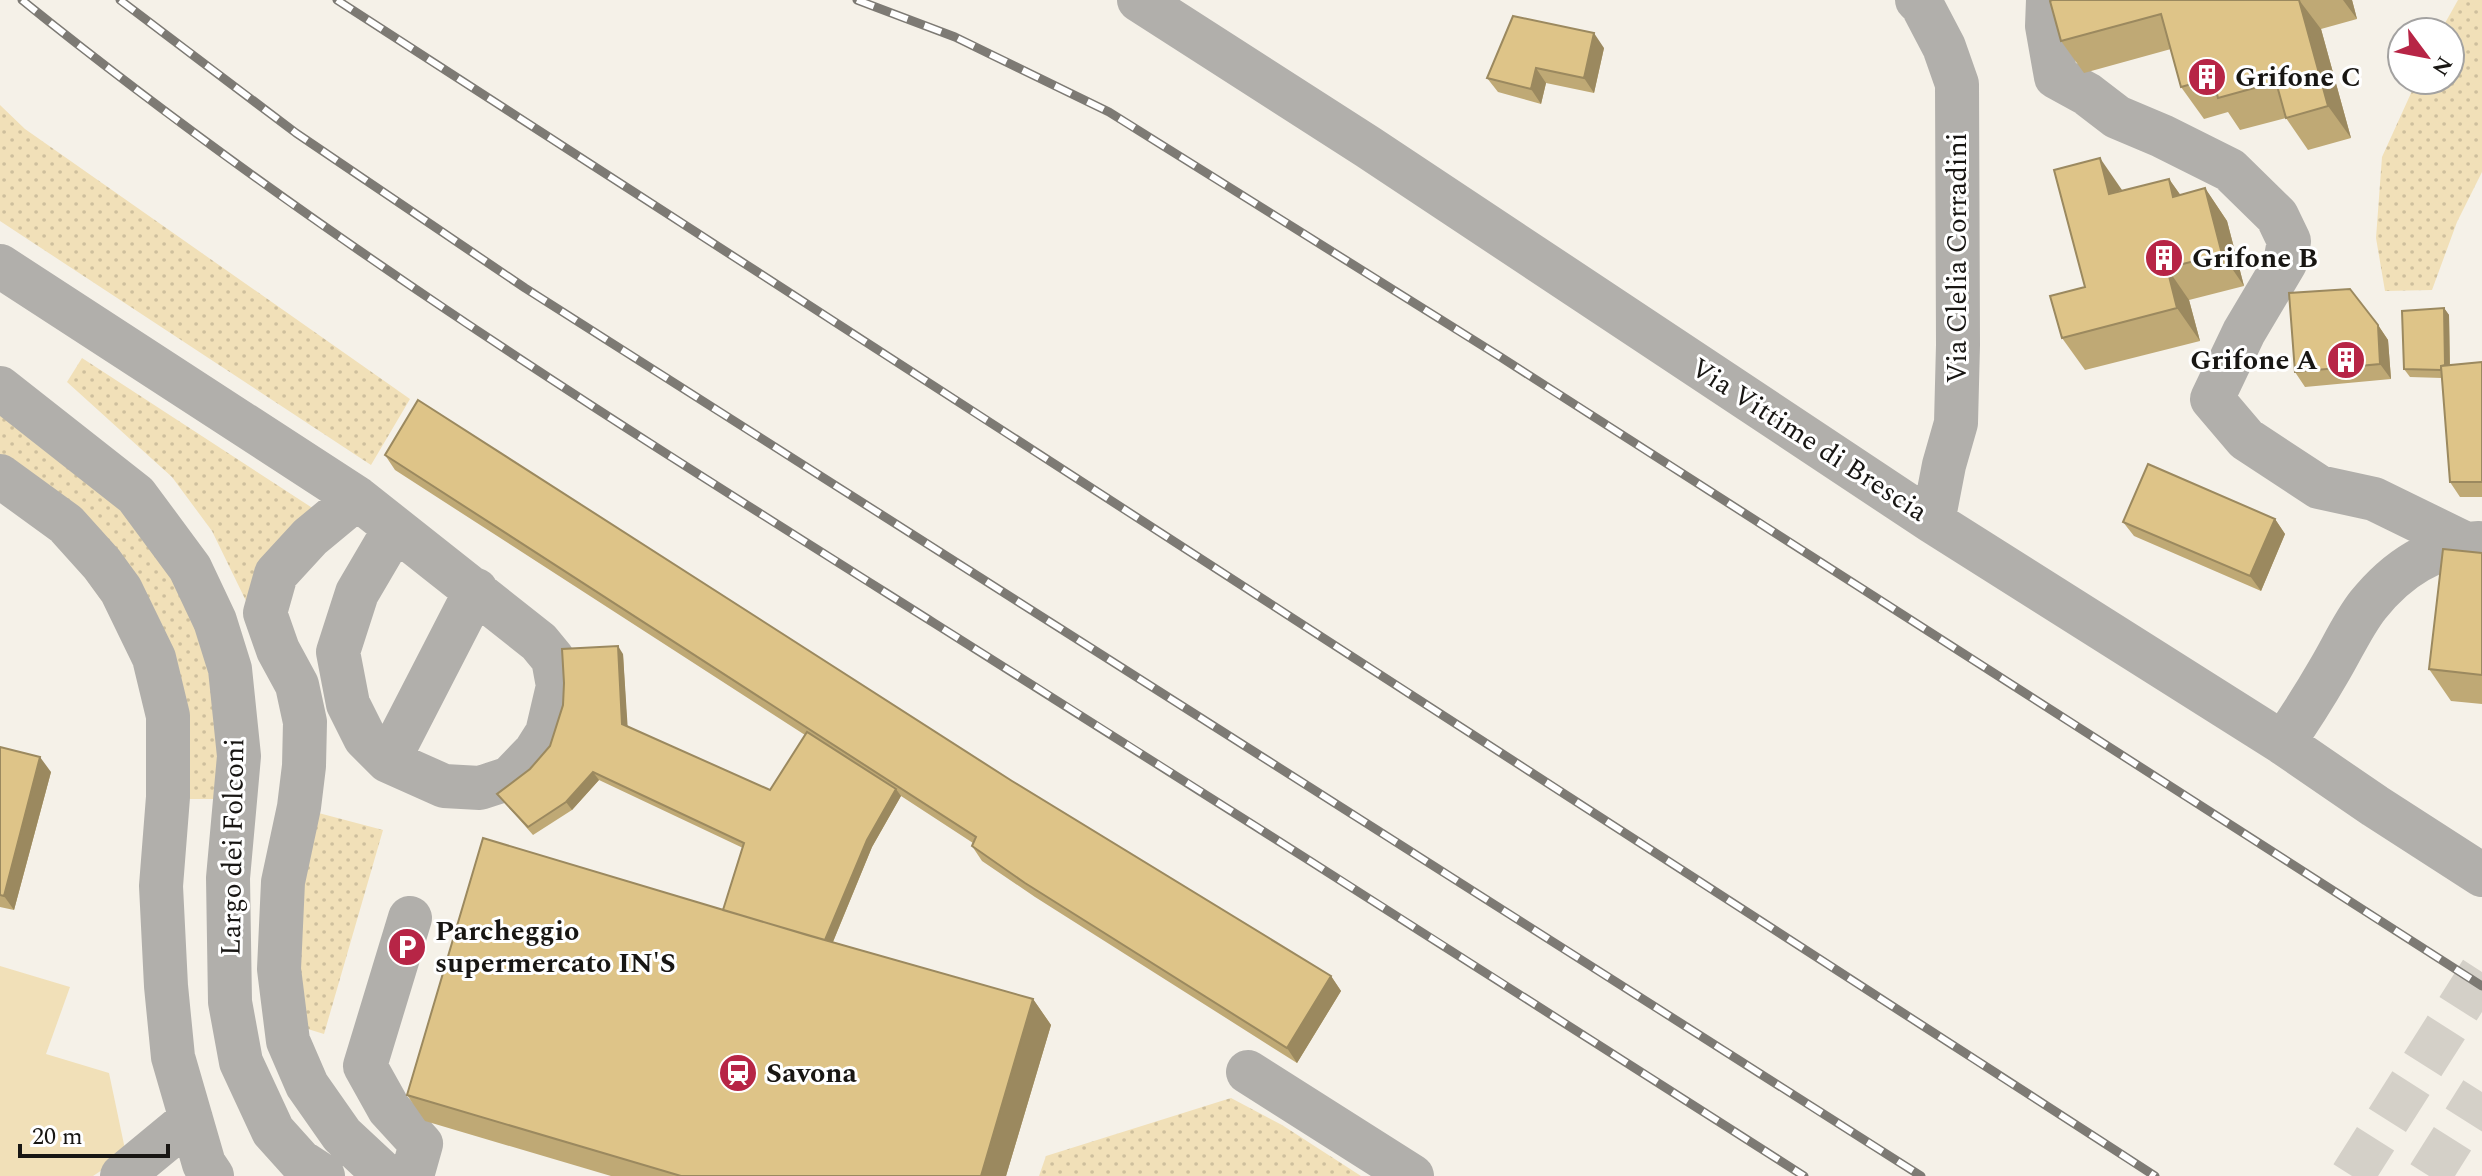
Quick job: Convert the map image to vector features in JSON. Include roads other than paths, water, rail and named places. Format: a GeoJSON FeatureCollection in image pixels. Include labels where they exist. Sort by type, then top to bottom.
{"type":"FeatureCollection","features":[{"type":"Feature","properties":{"kind":"street","name":"Via Vittime di Brescia"},"geometry":{"type":"LineString","coordinates":[[1139,0],[1355,139],[1933,522],[2283,743],[2482,875]]}},
{"type":"Feature","properties":{"kind":"street","name":"Via Clelia Corradini"},"geometry":{"type":"LineString","coordinates":[[1917,0],[1944,47],[1957,84],[1956,423],[1933,522]]}},
{"type":"Feature","properties":{"kind":"street"},"geometry":{"type":"LineString","coordinates":[[2048,0],[2047,26],[2056,77],[2087,94],[2117,117],[2230,170],[2277,216],[2289,241],[2285,263],[2237,345],[2212,399],[2246,439],[2319,487],[2374,499],[2473,543]]}},
{"type":"Feature","properties":{"kind":"street"},"geometry":{"type":"LineString","coordinates":[[0,266],[357,498],[539,642],[553,659],[558,686],[547,733],[535,752],[510,778],[480,788],[444,786],[388,761],[365,738],[348,704],[338,652],[357,593],[394,530]]}},
{"type":"Feature","properties":{"kind":"street","name":"Largo dei Folconi"},"geometry":{"type":"LineString","coordinates":[[0,388],[136,495],[190,568],[215,621],[230,669],[239,756],[228,878],[230,1002],[241,1062],[273,1131],[300,1161],[323,1176]]}},
{"type":"Feature","properties":{"kind":"street"},"geometry":{"type":"LineString","coordinates":[[0,476],[66,524],[102,564],[121,590],[154,658],[168,716],[168,797],[161,886],[166,986],[173,1057],[203,1172]]}},
{"type":"Feature","properties":{"kind":"street"},"geometry":{"type":"LineString","coordinates":[[357,498],[310,537],[276,574],[265,613],[278,650],[297,685],[305,722],[299,807],[283,882],[279,969],[288,1041],[307,1085],[342,1135],[386,1176]]}},
{"type":"Feature","properties":{"kind":"street"},"geometry":{"type":"LineString","coordinates":[[2283,743],[2367,606],[2404,569],[2436,551],[2473,543]]}},
{"type":"Feature","properties":{"kind":"street"},"geometry":{"type":"LineString","coordinates":[[388,761],[476,590]]}},
{"type":"Feature","properties":{"kind":"street"},"geometry":{"type":"LineString","coordinates":[[410,918],[365,1066],[389,1109],[421,1144],[412,1176]]}},
{"type":"Feature","properties":{"kind":"street"},"geometry":{"type":"LineString","coordinates":[[1248,1072],[1412,1176]]}},
{"type":"Feature","properties":{"kind":"street"},"geometry":{"type":"LineString","coordinates":[[122,1176],[191,1119]]}},
{"type":"Feature","properties":{"kind":"tunnel"},"geometry":{"type":"LineString","coordinates":[[2352,1176],[2482,971]]}},
{"type":"Feature","properties":{"kind":"tunnel"},"geometry":{"type":"LineString","coordinates":[[2429,1176],[2482,1092]]}},
{"type":"Feature","properties":{"kind":"railway"},"geometry":{"type":"LineString","coordinates":[[22,0],[242,168],[584,401],[1804,1176]]}},
{"type":"Feature","properties":{"kind":"railway"},"geometry":{"type":"LineString","coordinates":[[120,0],[296,133],[525,288],[1921,1176]]}},
{"type":"Feature","properties":{"kind":"railway"},"geometry":{"type":"LineString","coordinates":[[337,0],[2155,1176]]}},
{"type":"Feature","properties":{"kind":"railway"},"geometry":{"type":"LineString","coordinates":[[857,0],[955,37],[1109,112],[1499,356],[2482,986]]}},
{"type":"Feature","properties":{"kind":"place","name":"Grifone C"},"geometry":{"type":"Point","coordinates":[2207,77]}},
{"type":"Feature","properties":{"kind":"place","name":"Grifone B"},"geometry":{"type":"Point","coordinates":[2164,258]}},
{"type":"Feature","properties":{"kind":"place","name":"Grifone A"},"geometry":{"type":"Point","coordinates":[2346,360]}},
{"type":"Feature","properties":{"kind":"place","name":"Parcheggio supermercato IN'S"},"geometry":{"type":"Point","coordinates":[407,947]}},
{"type":"Feature","properties":{"kind":"place","name":"Savona"},"geometry":{"type":"Point","coordinates":[738,1073]}}]}
